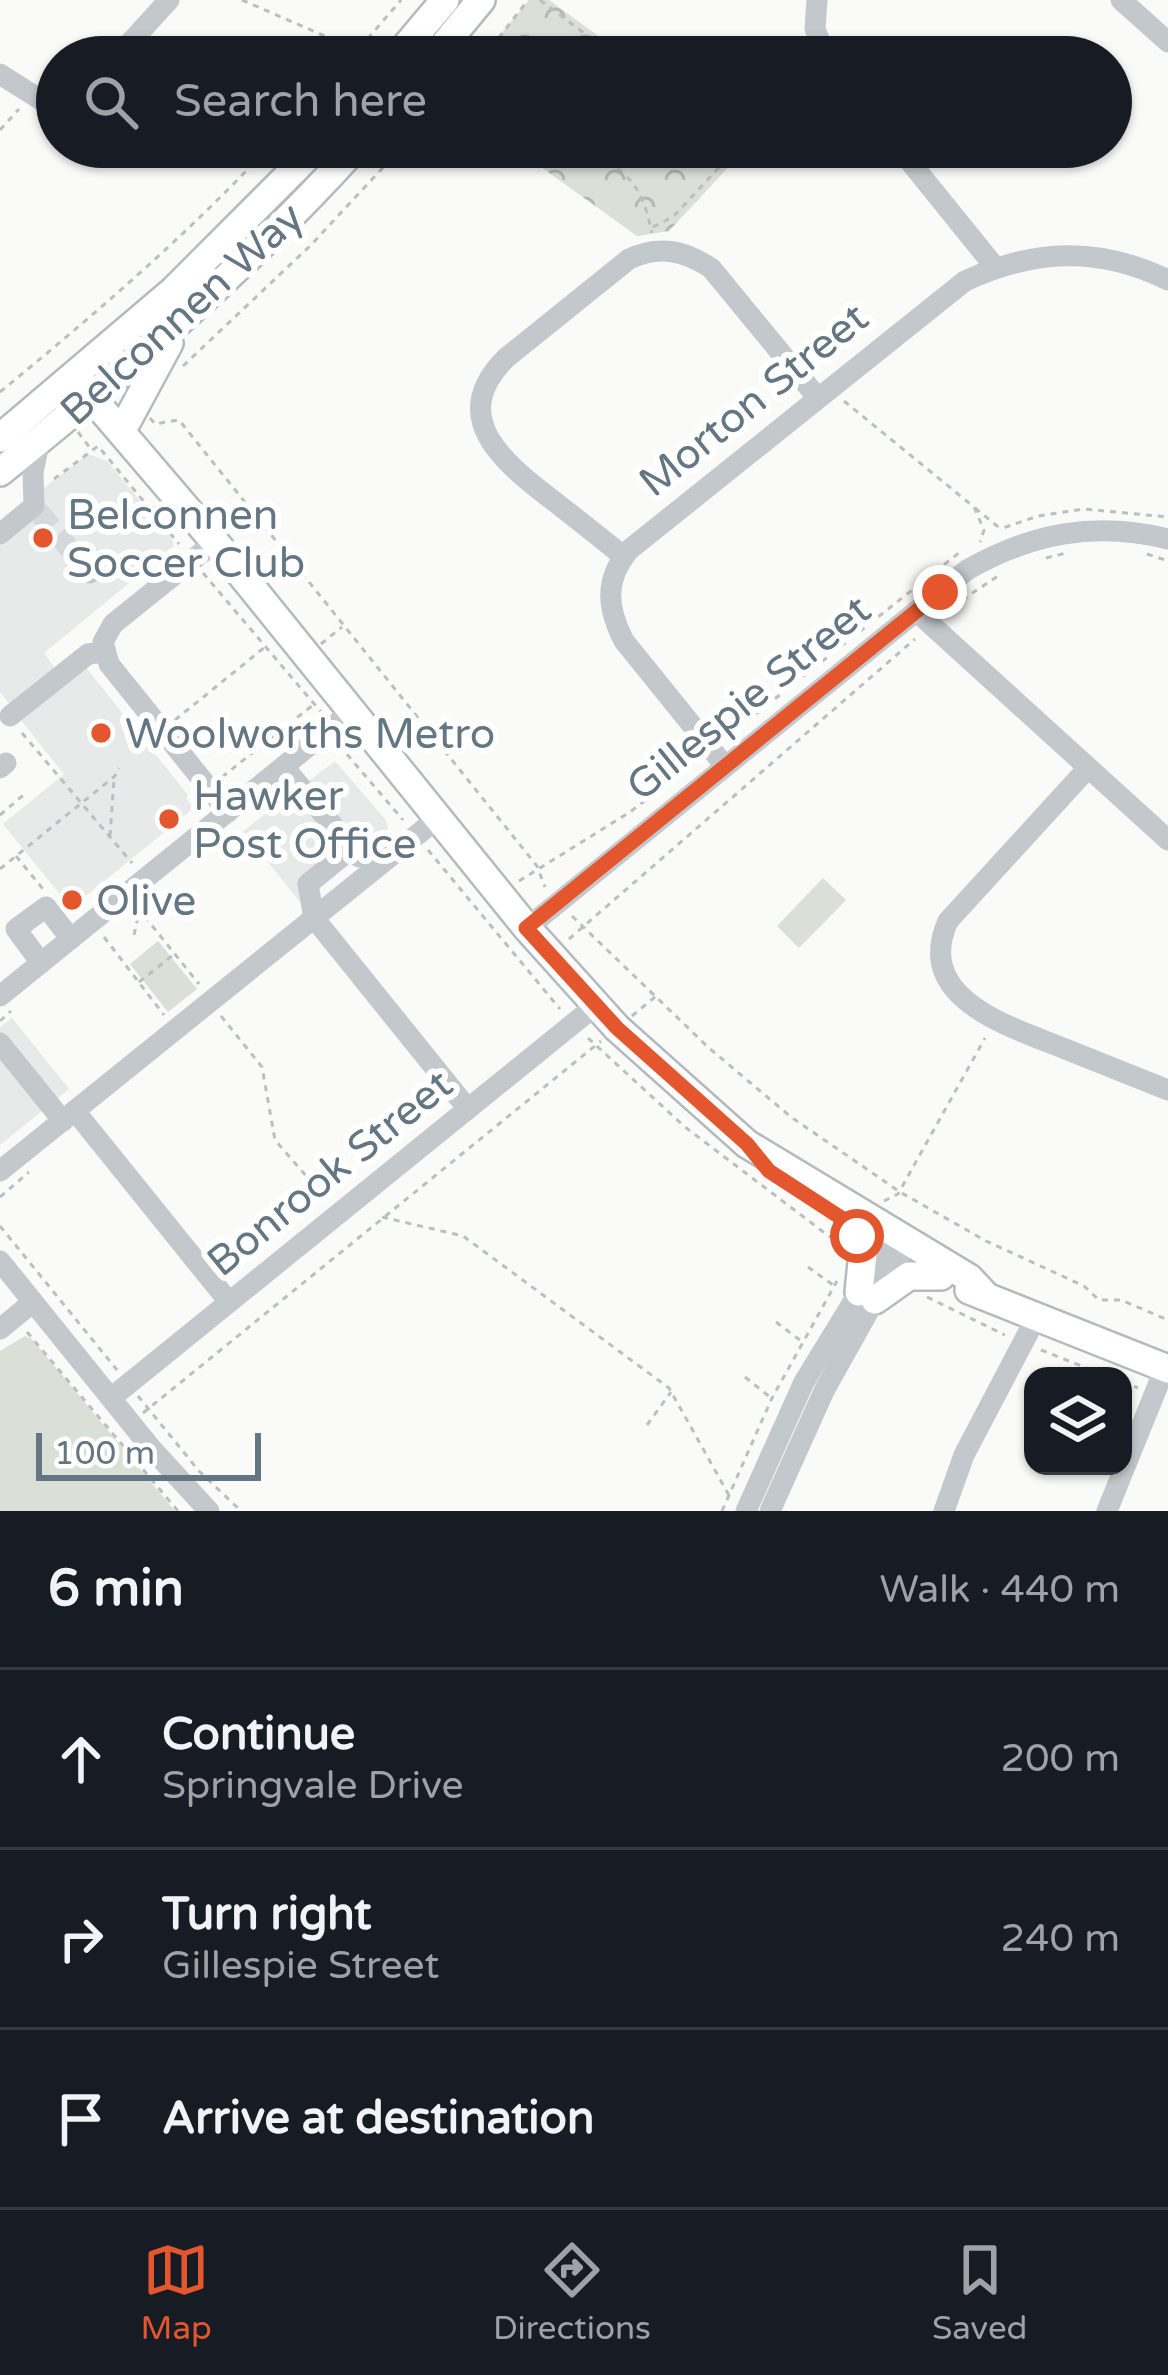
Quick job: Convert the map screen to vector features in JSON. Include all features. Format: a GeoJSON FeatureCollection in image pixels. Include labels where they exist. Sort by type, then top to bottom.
{"type":"FeatureCollection","features":[{"type":"Feature","properties":{"kind":"main road"},"geometry":{"type":"LineString","coordinates":[[415,36],[445,0]]}},
{"type":"Feature","properties":{"kind":"main road"},"geometry":{"type":"LineString","coordinates":[[451,36],[481,0]]}},
{"type":"Feature","properties":{"kind":"main road","name":"Belconnen Way"},"geometry":{"type":"LineString","coordinates":[[0,472],[40,440],[172,291],[296,168]]}},
{"type":"Feature","properties":{"kind":"main road","name":"Belconnen Way"},"geometry":{"type":"LineString","coordinates":[[0,438],[88,384],[223,282],[335,168]]}},
{"type":"Feature","properties":{"kind":"main road"},"geometry":{"type":"LineString","coordinates":[[135,415],[160,352],[223,282]]}},
{"type":"Feature","properties":{"kind":"main road"},"geometry":{"type":"LineString","coordinates":[[88,384],[135,415],[179,499]]}},
{"type":"Feature","properties":{"kind":"main road"},"geometry":{"type":"LineString","coordinates":[[88,384],[153,473],[215,542],[427,826],[526,928],[540,963],[596,1006],[606,1037],[747,1144],[941,1276],[1166,1369]]}},
{"type":"Feature","properties":{"kind":"main road"},"geometry":{"type":"LineString","coordinates":[[747,1144],[769,1171],[844,1233],[864,1263],[856,1293]]}},
{"type":"Feature","properties":{"kind":"main road"},"geometry":{"type":"LineString","coordinates":[[844,1233],[897,1245],[969,1278],[984,1294]]}},
{"type":"Feature","properties":{"kind":"main road"},"geometry":{"type":"LineString","coordinates":[[856,1293],[909,1276],[941,1276]]}},
{"type":"Feature","properties":{"kind":"street"},"geometry":{"type":"LineString","coordinates":[[136,36],[169,0]]}},
{"type":"Feature","properties":{"kind":"street"},"geometry":{"type":"LineString","coordinates":[[817,0],[818,36]]}},
{"type":"Feature","properties":{"kind":"street"},"geometry":{"type":"LineString","coordinates":[[1121,0],[1168,43]]}},
{"type":"Feature","properties":{"kind":"street"},"geometry":{"type":"LineString","coordinates":[[0,74],[36,96]]}},
{"type":"Feature","properties":{"kind":"street"},"geometry":{"type":"LineString","coordinates":[[915,168],[994,267]]}},
{"type":"Feature","properties":{"kind":"street"},"geometry":{"type":"LineString","coordinates":[[623,556],[500,457],[482,418],[482,393],[506,358],[654,239],[711,268],[822,393]]}},
{"type":"Feature","properties":{"kind":"street","name":"Morton Street"},"geometry":{"type":"LineString","coordinates":[[725,766],[624,641],[614,622],[609,591],[623,556],[938,299],[994,267],[1040,255],[1090,255],[1124,262],[1168,280]]}},
{"type":"Feature","properties":{"kind":"street"},"geometry":{"type":"LineString","coordinates":[[0,534],[35,504],[33,472],[40,440]]}},
{"type":"Feature","properties":{"kind":"street","name":"Gillespie Street"},"geometry":{"type":"LineString","coordinates":[[526,928],[967,570],[1037,537],[1112,530],[1168,539]]}},
{"type":"Feature","properties":{"kind":"street"},"geometry":{"type":"LineString","coordinates":[[215,542],[113,624],[106,632],[104,652],[228,812]]}},
{"type":"Feature","properties":{"kind":"street"},"geometry":{"type":"LineString","coordinates":[[916,611],[1168,840]]}},
{"type":"Feature","properties":{"kind":"street"},"geometry":{"type":"LineString","coordinates":[[10,716],[88,654],[104,652]]}},
{"type":"Feature","properties":{"kind":"street"},"geometry":{"type":"LineString","coordinates":[[0,996],[41,963],[65,931],[146,878],[343,719]]}},
{"type":"Feature","properties":{"kind":"street"},"geometry":{"type":"LineString","coordinates":[[284,766],[371,872]]}},
{"type":"Feature","properties":{"kind":"street"},"geometry":{"type":"LineString","coordinates":[[1088,768],[960,907],[944,930],[941,948],[953,987],[976,1010],[1168,1090]]}},
{"type":"Feature","properties":{"kind":"street"},"geometry":{"type":"LineString","coordinates":[[0,1171],[427,826]]}},
{"type":"Feature","properties":{"kind":"street"},"geometry":{"type":"LineString","coordinates":[[352,848],[308,884],[314,918],[468,1109]]}},
{"type":"Feature","properties":{"kind":"street"},"geometry":{"type":"LineString","coordinates":[[41,963],[16,929],[46,907],[65,931]]}},
{"type":"Feature","properties":{"kind":"street","name":"Bonrook Street"},"geometry":{"type":"LineString","coordinates":[[110,1398],[596,1006]]}},
{"type":"Feature","properties":{"kind":"street"},"geometry":{"type":"LineString","coordinates":[[0,1043],[229,1302]]}},
{"type":"Feature","properties":{"kind":"street"},"geometry":{"type":"LineString","coordinates":[[746,1511],[804,1382],[856,1293],[897,1245]]}},
{"type":"Feature","properties":{"kind":"street"},"geometry":{"type":"LineString","coordinates":[[0,1261],[130,1423],[209,1511]]}},
{"type":"Feature","properties":{"kind":"street"},"geometry":{"type":"LineString","coordinates":[[770,1511],[856,1293]]}},
{"type":"Feature","properties":{"kind":"street"},"geometry":{"type":"LineString","coordinates":[[0,1329],[33,1302]]}},
{"type":"Feature","properties":{"kind":"street"},"geometry":{"type":"LineString","coordinates":[[944,1511],[964,1455],[1037,1316]]}},
{"type":"Feature","properties":{"kind":"street"},"geometry":{"type":"LineString","coordinates":[[1107,1511],[1166,1369]]}},
{"type":"Feature","properties":{"kind":"path"},"geometry":{"type":"LineString","coordinates":[[242,0],[326,36]]}},
{"type":"Feature","properties":{"kind":"path"},"geometry":{"type":"LineString","coordinates":[[371,36],[401,0]]}},
{"type":"Feature","properties":{"kind":"path"},"geometry":{"type":"LineString","coordinates":[[500,36],[528,0]]}},
{"type":"Feature","properties":{"kind":"path"},"geometry":{"type":"LineString","coordinates":[[539,0],[588,36]]}},
{"type":"Feature","properties":{"kind":"path"},"geometry":{"type":"LineString","coordinates":[[0,130],[32,94]]}},
{"type":"Feature","properties":{"kind":"path"},"geometry":{"type":"LineString","coordinates":[[0,392],[101,309],[250,168]]}},
{"type":"Feature","properties":{"kind":"path"},"geometry":{"type":"LineString","coordinates":[[172,376],[311,245],[382,168]]}},
{"type":"Feature","properties":{"kind":"path"},"geometry":{"type":"LineString","coordinates":[[618,168],[634,182],[654,239],[718,168]]}},
{"type":"Feature","properties":{"kind":"path"},"geometry":{"type":"LineString","coordinates":[[822,393],[974,507],[984,530],[978,548]]}},
{"type":"Feature","properties":{"kind":"path"},"geometry":{"type":"LineString","coordinates":[[135,415],[155,424],[179,420],[538,869],[546,888]]}},
{"type":"Feature","properties":{"kind":"path"},"geometry":{"type":"LineString","coordinates":[[78,431],[92,449]]}},
{"type":"Feature","properties":{"kind":"path"},"geometry":{"type":"LineString","coordinates":[[35,504],[98,446],[314,704],[343,719],[345,752],[427,826],[540,963],[563,1012]]}},
{"type":"Feature","properties":{"kind":"path"},"geometry":{"type":"LineString","coordinates":[[1037,560],[1080,550]]}},
{"type":"Feature","properties":{"kind":"path"},"geometry":{"type":"LineString","coordinates":[[737,728],[927,575],[957,552],[967,551]]}},
{"type":"Feature","properties":{"kind":"path"},"geometry":{"type":"LineString","coordinates":[[1143,553],[1168,561]]}},
{"type":"Feature","properties":{"kind":"path"},"geometry":{"type":"LineString","coordinates":[[955,598],[964,600],[1003,573]]}},
{"type":"Feature","properties":{"kind":"path"},"geometry":{"type":"LineString","coordinates":[[540,963],[921,634]]}},
{"type":"Feature","properties":{"kind":"path"},"geometry":{"type":"LineString","coordinates":[[162,730],[266,646]]}},
{"type":"Feature","properties":{"kind":"path"},"geometry":{"type":"LineString","coordinates":[[209,788],[314,704]]}},
{"type":"Feature","properties":{"kind":"path"},"geometry":{"type":"LineString","coordinates":[[6,758],[23,734],[158,890],[137,907],[262,1067],[274,1140],[282,1153],[340,1212]]}},
{"type":"Feature","properties":{"kind":"path"},"geometry":{"type":"LineString","coordinates":[[513,884],[630,812],[699,759]]}},
{"type":"Feature","properties":{"kind":"path"},"geometry":{"type":"LineString","coordinates":[[110,838],[119,768]]}},
{"type":"Feature","properties":{"kind":"path"},"geometry":{"type":"LineString","coordinates":[[0,868],[115,776]]}},
{"type":"Feature","properties":{"kind":"path"},"geometry":{"type":"LineString","coordinates":[[0,815],[27,793]]}},
{"type":"Feature","properties":{"kind":"path"},"geometry":{"type":"LineString","coordinates":[[16,856],[67,918],[65,931]]}},
{"type":"Feature","properties":{"kind":"path"},"geometry":{"type":"LineString","coordinates":[[134,934],[140,910]]}},
{"type":"Feature","properties":{"kind":"path"},"geometry":{"type":"LineString","coordinates":[[570,914],[709,1048],[791,1117],[899,1193],[986,1241],[1084,1286],[1099,1300],[1121,1300],[1168,1320]]}},
{"type":"Feature","properties":{"kind":"path"},"geometry":{"type":"LineString","coordinates":[[103,935],[167,1019]]}},
{"type":"Feature","properties":{"kind":"path"},"geometry":{"type":"LineString","coordinates":[[139,982],[174,954]]}},
{"type":"Feature","properties":{"kind":"path"},"geometry":{"type":"LineString","coordinates":[[130,1423],[656,996]]}},
{"type":"Feature","properties":{"kind":"path"},"geometry":{"type":"LineString","coordinates":[[899,1193],[995,1021]]}},
{"type":"Feature","properties":{"kind":"path"},"geometry":{"type":"LineString","coordinates":[[585,1035],[606,1037],[696,1136],[844,1233]]}},
{"type":"Feature","properties":{"kind":"path"},"geometry":{"type":"LineString","coordinates":[[380,1217],[463,1236],[671,1392],[728,1496]]}},
{"type":"Feature","properties":{"kind":"path"},"geometry":{"type":"LineString","coordinates":[[808,1267],[856,1293]]}},
{"type":"Feature","properties":{"kind":"path"},"geometry":{"type":"LineString","coordinates":[[776,1322],[803,1342]]}},
{"type":"Feature","properties":{"kind":"path"},"geometry":{"type":"LineString","coordinates":[[24,1328],[178,1511]]}},
{"type":"Feature","properties":{"kind":"path"},"geometry":{"type":"LineString","coordinates":[[1023,1343],[1084,1367]]}},
{"type":"Feature","properties":{"kind":"path"},"geometry":{"type":"LineString","coordinates":[[745,1377],[772,1398]]}},
{"type":"Feature","properties":{"kind":"path"},"geometry":{"type":"LineString","coordinates":[[647,1425],[671,1392]]}},
{"type":"Feature","properties":{"kind":"shaded area"},"geometry":{"type":"Polygon","coordinates":[[[88,454],[107,461],[174,546],[44,653],[56,670],[11,706],[0,692],[0,522],[88,454]]]}},
{"type":"Feature","properties":{"kind":"shaded area"},"geometry":{"type":"Polygon","coordinates":[[[84,665],[194,808],[71,908],[3,824],[64,774],[19,718],[84,665]]]}},
{"type":"Feature","properties":{"kind":"shaded area"},"geometry":{"type":"Polygon","coordinates":[[[335,761],[386,820],[388,829],[300,902],[243,831],[335,761]]]}},
{"type":"Feature","properties":{"kind":"shaded area"},"geometry":{"type":"Polygon","coordinates":[[[12,1018],[69,1089],[0,1145],[0,1027],[12,1018]]]}},
{"type":"Feature","properties":{"kind":"green space"},"geometry":{"type":"Polygon","coordinates":[[[529,0],[549,0],[598,36],[499,36],[529,0]]]}},
{"type":"Feature","properties":{"kind":"green space"},"geometry":{"type":"Polygon","coordinates":[[[542,168],[728,168],[669,231],[637,236],[542,168]]]}},
{"type":"Feature","properties":{"kind":"green space"},"geometry":{"type":"Polygon","coordinates":[[[823,878],[846,900],[799,948],[777,926],[823,878]]]}},
{"type":"Feature","properties":{"kind":"green space"},"geometry":{"type":"Polygon","coordinates":[[[158,941],[197,989],[168,1012],[130,964],[158,941]]]}},
{"type":"Feature","properties":{"kind":"green space"},"geometry":{"type":"Polygon","coordinates":[[[25,1336],[175,1511],[0,1511],[0,1351],[25,1336]]]}},
{"type":"Feature","properties":{"kind":"tunnel"},"geometry":{"type":"LineString","coordinates":[[38,511],[79,560]]}},
{"type":"Feature","properties":{"kind":"place","name":"Belconnen Soccer Club"},"geometry":{"type":"Point","coordinates":[43,538]}},
{"type":"Feature","properties":{"kind":"place","name":"Woolworths Metro"},"geometry":{"type":"Point","coordinates":[101,733]}},
{"type":"Feature","properties":{"kind":"place","name":"Hawker Post Office"},"geometry":{"type":"Point","coordinates":[169,819]}},
{"type":"Feature","properties":{"kind":"place","name":"Olive"},"geometry":{"type":"Point","coordinates":[72,900]}},
{"type":"Feature","properties":{"kind":"route"},"geometry":{"type":"LineString","coordinates":[[857,1236],[849,1223],[769,1171],[747,1144],[643,1054],[526,928],[940,592]]}}]}
